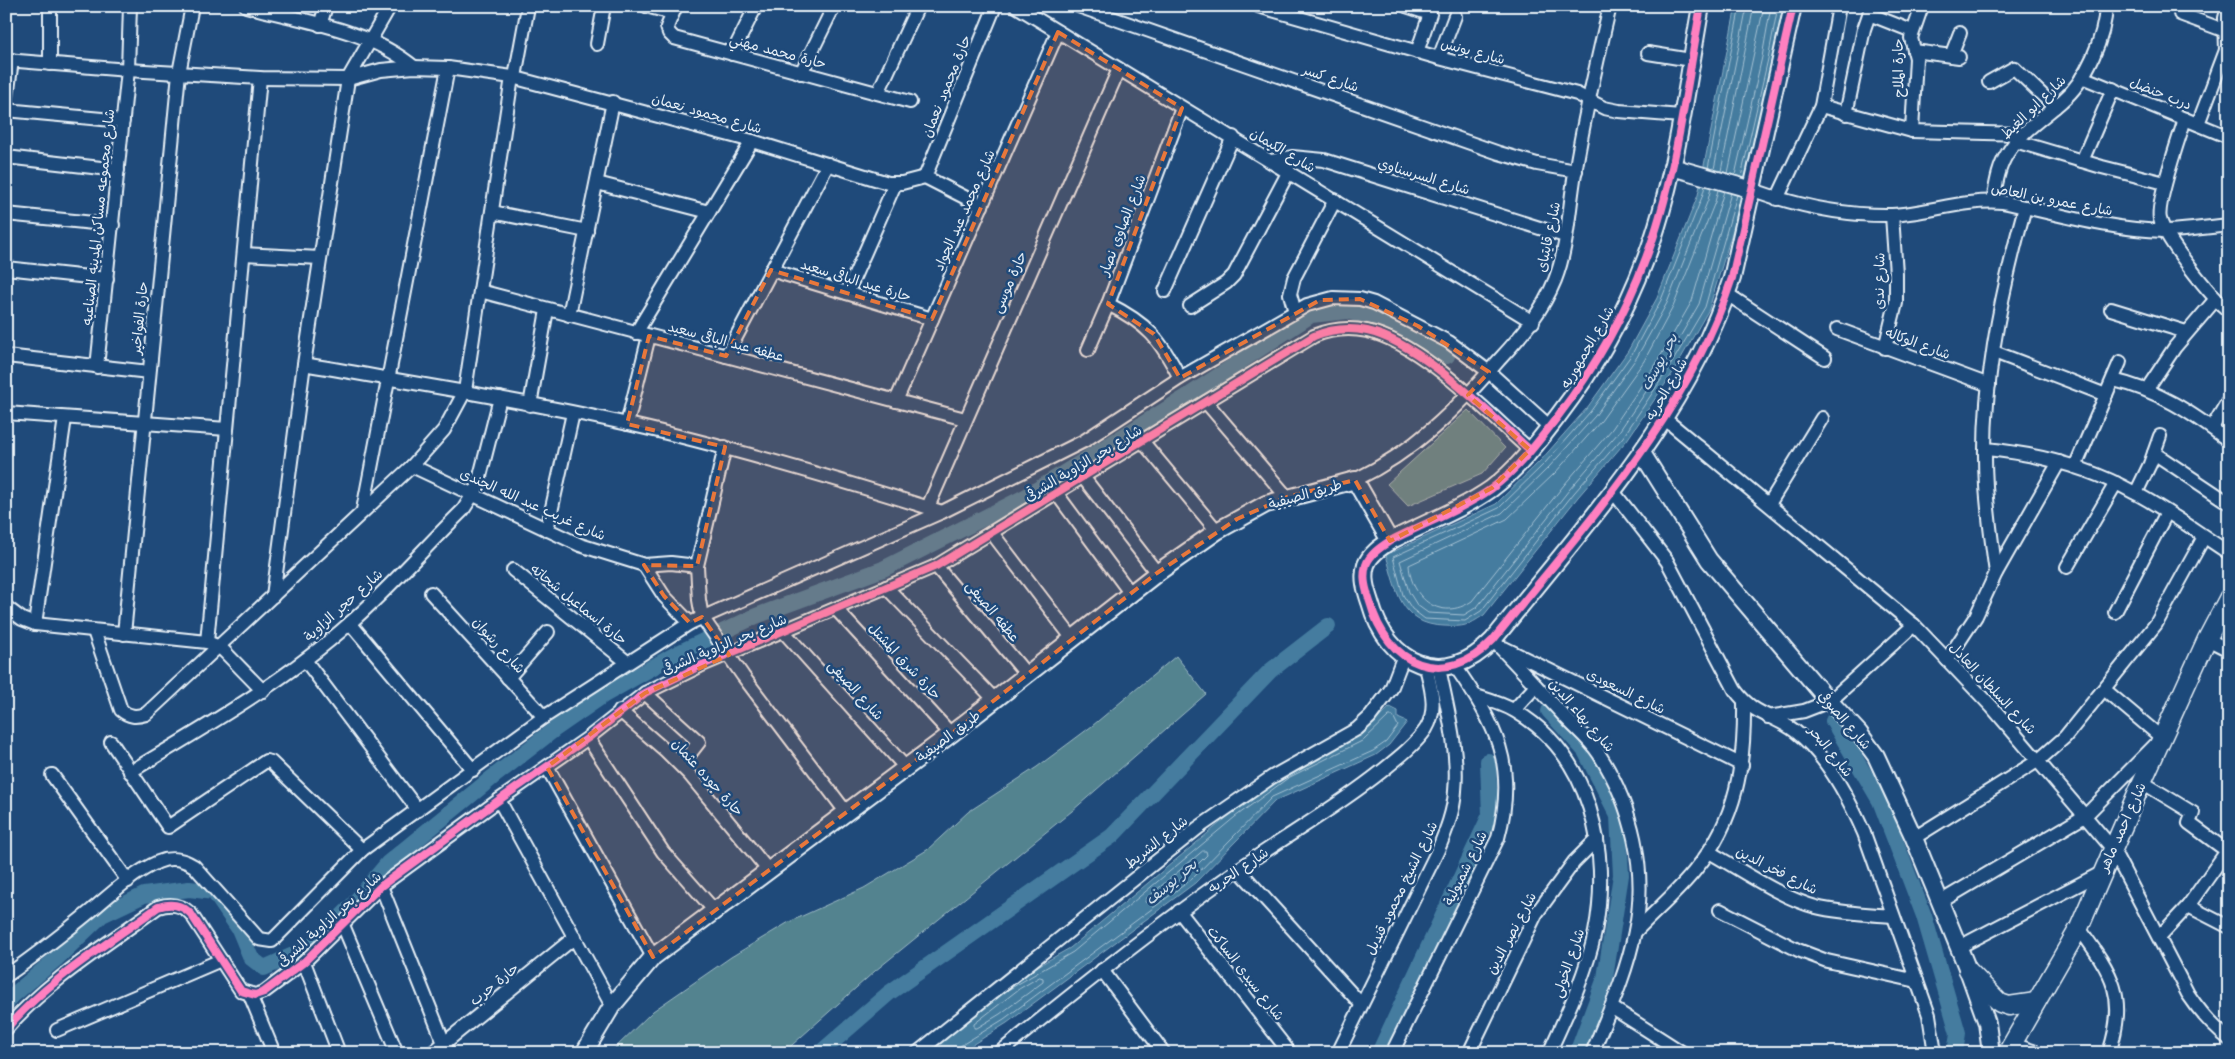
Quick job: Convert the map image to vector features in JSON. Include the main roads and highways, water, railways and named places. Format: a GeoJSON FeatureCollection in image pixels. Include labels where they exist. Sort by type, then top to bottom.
{"type":"FeatureCollection","features":[{"type":"Feature","properties":{"kind":"main road","name":"شارع احمد ماهر"},"geometry":{"type":"LineString","coordinates":[[2009,1048],[2079,928],[2112,848],[2207,639],[2229,597]]}},
{"type":"Feature","properties":{"kind":"main road"},"geometry":{"type":"LineString","coordinates":[[1968,970],[1992,997],[2000,1003],[2009,1006],[2036,1002]]}},
{"type":"Feature","properties":{"kind":"water","name":"بحر يوسف"},"geometry":{"type":"Polygon","coordinates":[[[1736,6],[1783,6],[1773,60],[1740,206],[1709,309],[1672,374],[1627,440],[1578,497],[1484,615],[1469,624],[1457,626],[1429,624],[1418,619],[1402,603],[1386,555],[1496,504],[1541,460],[1587,408],[1628,351],[1657,298],[1698,195],[1736,6]]]}},
{"type":"Feature","properties":{"kind":"water","name":"بحر يوسف"},"geometry":{"type":"Polygon","coordinates":[[[1390,707],[1398,711],[1398,718],[1407,722],[1389,745],[1376,755],[1275,801],[1195,883],[1007,1023],[959,1053],[920,1053],[1013,980],[1070,948],[1232,813],[1285,774],[1361,735],[1390,707]]]}},
{"type":"Feature","properties":{"kind":"waterway"},"geometry":{"type":"LineString","coordinates":[[6,1004],[11,997],[56,959],[102,915],[144,895],[189,889],[214,892],[239,929],[251,958],[264,968],[311,947],[352,906],[388,863],[493,777],[555,729],[604,695],[676,654],[756,616],[883,569],[1025,497],[1191,394],[1311,315],[1348,311],[1394,325],[1447,356]]}},
{"type":"Feature","properties":{"kind":"waterway"},"geometry":{"type":"LineString","coordinates":[[820,1053],[889,993],[1112,836],[1270,671],[1328,626]]}},
{"type":"Feature","properties":{"kind":"waterway"},"geometry":{"type":"LineString","coordinates":[[1549,711],[1585,751],[1618,816],[1621,875],[1605,978],[1577,1053]]}},
{"type":"Feature","properties":{"kind":"waterway"},"geometry":{"type":"LineString","coordinates":[[1833,721],[1880,801],[1924,916],[1958,1033],[1955,1053]]}},
{"type":"Feature","properties":{"kind":"waterway"},"geometry":{"type":"LineString","coordinates":[[1379,1053],[1490,815],[1488,761]]}}]}
